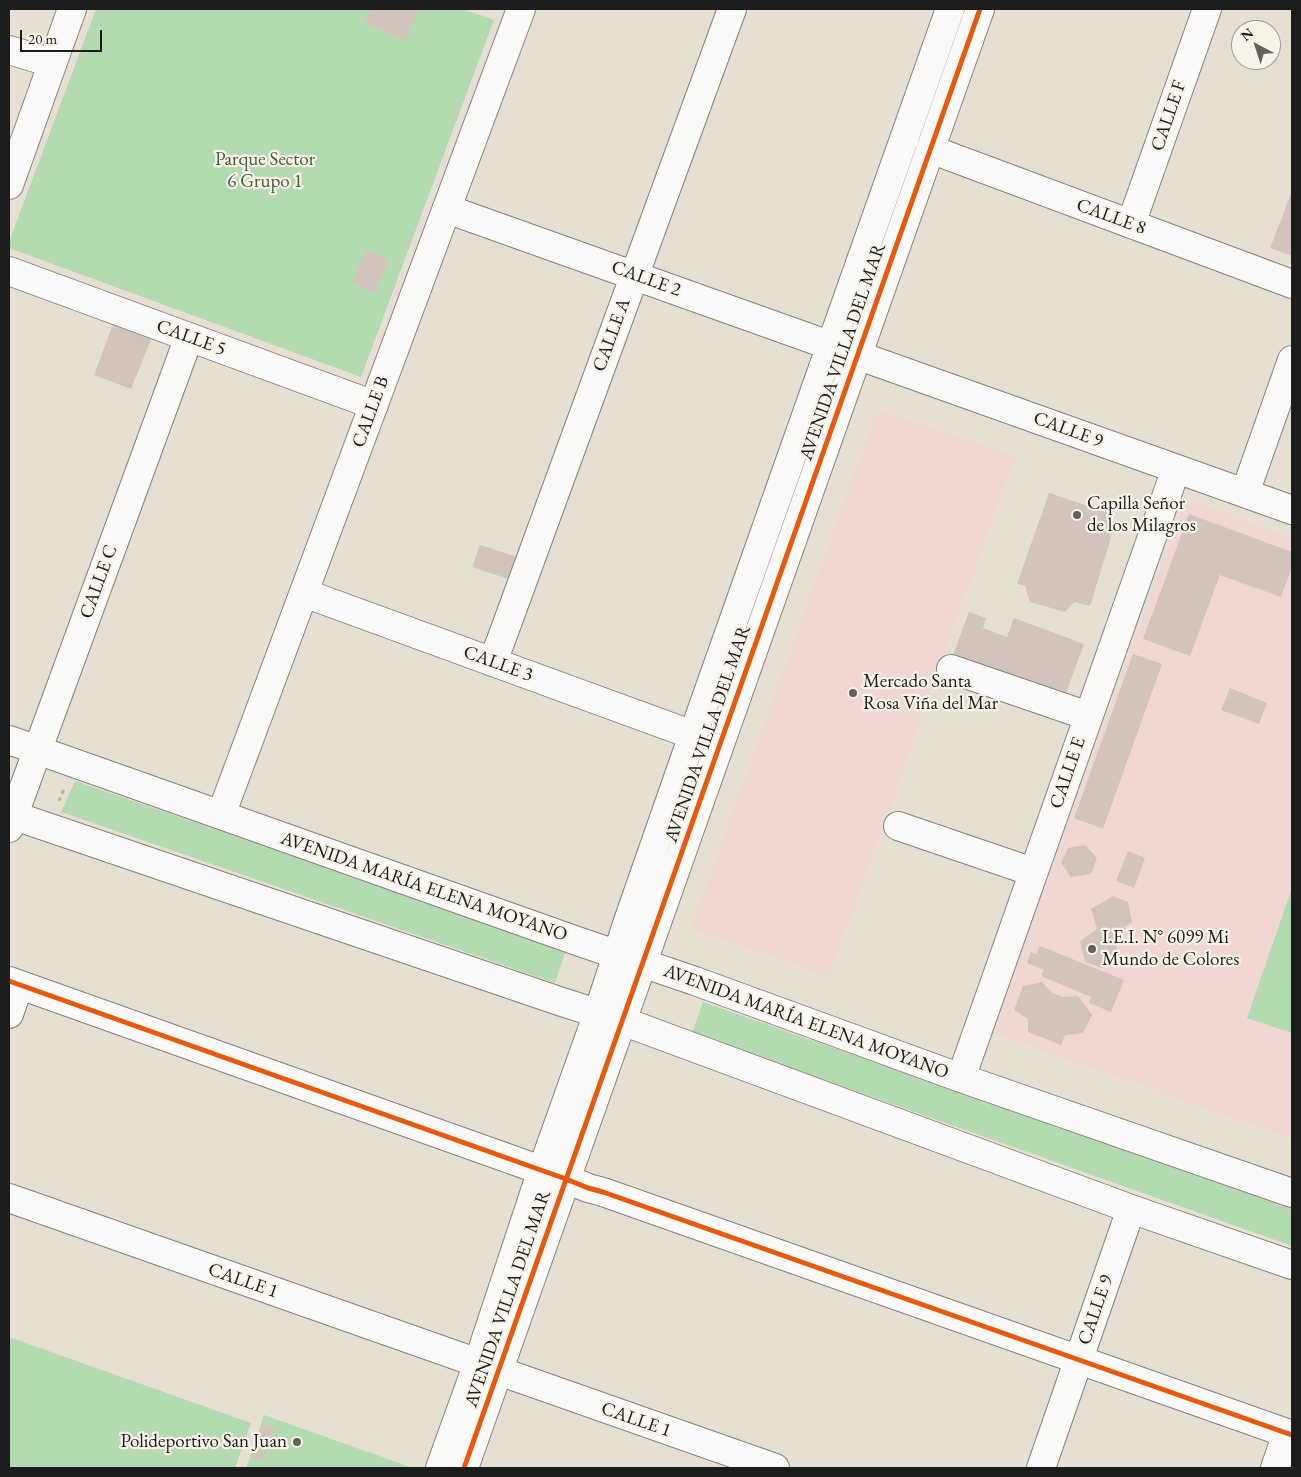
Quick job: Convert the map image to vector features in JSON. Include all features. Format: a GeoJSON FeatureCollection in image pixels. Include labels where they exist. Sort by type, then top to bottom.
{"type":"FeatureCollection","features":[{"type":"Feature","properties":{"kind":"street"},"geometry":{"type":"LineString","coordinates":[[9,185],[72,9]]}},
{"type":"Feature","properties":{"kind":"street","name":"CALLE B"},"geometry":{"type":"LineString","coordinates":[[222,815],[521,9]]}},
{"type":"Feature","properties":{"kind":"street","name":"CALLE A"},"geometry":{"type":"LineString","coordinates":[[492,662],[732,9]]}},
{"type":"Feature","properties":{"kind":"street","name":"AVENIDA VILLA DEL MAR"},"geometry":{"type":"LineString","coordinates":[[464,1468],[488,1367],[554,1174],[610,1017],[642,963],[844,350],[950,9]]}},
{"type":"Feature","properties":{"kind":"street","name":"AVENIDA VILLA DEL MAR"},"geometry":{"type":"LineString","coordinates":[[610,1017],[617,954],[693,735],[844,350],[930,149],[980,9]]}},
{"type":"Feature","properties":{"kind":"street","name":"CALLE F"},"geometry":{"type":"LineString","coordinates":[[1131,224],[1207,9]]}},
{"type":"Feature","properties":{"kind":"street"},"geometry":{"type":"LineString","coordinates":[[9,50],[52,63]]}},
{"type":"Feature","properties":{"kind":"street","name":"CALLE 8"},"geometry":{"type":"LineString","coordinates":[[930,149],[1292,284]]}},
{"type":"Feature","properties":{"kind":"street","name":"CALLE 2"},"geometry":{"type":"LineString","coordinates":[[447,209],[844,350]]}},
{"type":"Feature","properties":{"kind":"street","name":"CALLE 5"},"geometry":{"type":"LineString","coordinates":[[9,271],[374,405]]}},
{"type":"Feature","properties":{"kind":"street","name":"CALLE C"},"geometry":{"type":"LineString","coordinates":[[10,819],[189,337]]}},
{"type":"Feature","properties":{"kind":"street","name":"CALLE 9"},"geometry":{"type":"LineString","coordinates":[[844,350],[1292,510]]}},
{"type":"Feature","properties":{"kind":"street"},"geometry":{"type":"LineString","coordinates":[[1245,493],[1292,360]]}},
{"type":"Feature","properties":{"kind":"street","name":"CALLE E"},"geometry":{"type":"LineString","coordinates":[[960,1078],[1176,468]]}},
{"type":"Feature","properties":{"kind":"street","name":"CALLE 3"},"geometry":{"type":"LineString","coordinates":[[304,593],[693,735]]}},
{"type":"Feature","properties":{"kind":"street"},"geometry":{"type":"LineString","coordinates":[[951,669],[1088,716]]}},
{"type":"Feature","properties":{"kind":"street","name":"AVENIDA MARÍA ELENA MOYANO"},"geometry":{"type":"LineString","coordinates":[[9,740],[617,954],[960,1078],[1292,1193]]}},
{"type":"Feature","properties":{"kind":"street"},"geometry":{"type":"LineString","coordinates":[[10,819],[610,1017],[1131,1209],[1292,1265]]}},
{"type":"Feature","properties":{"kind":"street"},"geometry":{"type":"LineString","coordinates":[[898,826],[1033,872]]}},
{"type":"Feature","properties":{"kind":"street"},"geometry":{"type":"LineString","coordinates":[[9,1014],[14,983],[554,1174],[588,1188],[1289,1434],[1274,1468]]}},
{"type":"Feature","properties":{"kind":"street","name":"CALLE 1"},"geometry":{"type":"LineString","coordinates":[[9,1198],[774,1468]]}},
{"type":"Feature","properties":{"kind":"street","name":"CALLE 9"},"geometry":{"type":"LineString","coordinates":[[1041,1468],[1131,1209]]}},
{"type":"Feature","properties":{"kind":"street","name":"AVENIDA VILLA DEL MAR"},"geometry":{"type":"LineString","coordinates":[[440,1468],[488,1367]]}},
{"type":"Feature","properties":{"kind":"shaded area","name":"Mercado Santa Rosa Viña del Mar"},"geometry":{"type":"Polygon","coordinates":[[[877,409],[1015,457],[829,977],[691,928],[877,409]]]}},
{"type":"Feature","properties":{"kind":"shaded area"},"geometry":{"type":"Polygon","coordinates":[[[1186,499],[1292,538],[1292,1139],[991,1032],[1186,499]]]}},
{"type":"Feature","properties":{"kind":"green space","name":"Parque Sector 6 Grupo 1"},"geometry":{"type":"Polygon","coordinates":[[[96,9],[463,9],[494,20],[361,377],[9,248],[9,242],[96,9]]]}},
{"type":"Feature","properties":{"kind":"green space"},"geometry":{"type":"Polygon","coordinates":[[[75,781],[566,950],[555,983],[61,812],[75,781]]]}},
{"type":"Feature","properties":{"kind":"green space"},"geometry":{"type":"Polygon","coordinates":[[[1292,888],[1292,1033],[1247,1018],[1292,888]]]}},
{"type":"Feature","properties":{"kind":"green space"},"geometry":{"type":"Polygon","coordinates":[[[703,1002],[1292,1209],[1292,1246],[692,1033],[703,1002]]]}},
{"type":"Feature","properties":{"kind":"green space"},"geometry":{"type":"Polygon","coordinates":[[[9,1337],[251,1423],[235,1468],[9,1468],[9,1337]]]}},
{"type":"Feature","properties":{"kind":"green space","name":"Polideportivo San Juan"},"geometry":{"type":"Polygon","coordinates":[[[264,1415],[413,1468],[246,1468],[264,1415]]]}},
{"type":"Feature","properties":{"kind":"building"},"geometry":{"type":"Polygon","coordinates":[[[370,9],[419,9],[405,41],[364,23],[370,9]]]}},
{"type":"Feature","properties":{"kind":"building"},"geometry":{"type":"Polygon","coordinates":[[[1292,191],[1292,256],[1270,248],[1292,191]]]}},
{"type":"Feature","properties":{"kind":"building"},"geometry":{"type":"Polygon","coordinates":[[[366,250],[389,260],[375,293],[352,283],[366,250]]]}},
{"type":"Feature","properties":{"kind":"building"},"geometry":{"type":"Polygon","coordinates":[[[115,319],[154,332],[131,389],[94,375],[115,319]]]}},
{"type":"Feature","properties":{"kind":"building"},"geometry":{"type":"Polygon","coordinates":[[[1049,493],[1109,513],[1111,538],[1090,606],[1074,602],[1065,612],[1030,602],[1025,586],[1017,584],[1049,493]]]}},
{"type":"Feature","properties":{"kind":"building"},"geometry":{"type":"Polygon","coordinates":[[[1189,514],[1292,552],[1292,567],[1281,597],[1220,575],[1190,656],[1143,639],[1189,514]]]}},
{"type":"Feature","properties":{"kind":"building"},"geometry":{"type":"Polygon","coordinates":[[[480,545],[521,558],[514,581],[472,567],[480,545]]]}},
{"type":"Feature","properties":{"kind":"building"},"geometry":{"type":"Polygon","coordinates":[[[969,612],[986,618],[983,628],[1007,637],[1014,618],[1084,644],[1065,696],[953,655],[969,612]]]}},
{"type":"Feature","properties":{"kind":"building"},"geometry":{"type":"Polygon","coordinates":[[[1133,654],[1162,664],[1103,829],[1074,818],[1133,654]]]}},
{"type":"Feature","properties":{"kind":"building"},"geometry":{"type":"Polygon","coordinates":[[[1230,688],[1267,703],[1259,724],[1221,710],[1230,688]]]}},
{"type":"Feature","properties":{"kind":"building"},"geometry":{"type":"Polygon","coordinates":[[[1085,845],[1097,858],[1091,874],[1071,877],[1061,863],[1068,848],[1085,845]]]}},
{"type":"Feature","properties":{"kind":"building"},"geometry":{"type":"Polygon","coordinates":[[[1128,851],[1145,858],[1134,888],[1116,881],[1128,851]]]}},
{"type":"Feature","properties":{"kind":"building"},"geometry":{"type":"Polygon","coordinates":[[[1113,896],[1128,902],[1132,922],[1115,934],[1118,957],[1102,968],[1085,962],[1080,941],[1097,929],[1091,909],[1113,896]]]}},
{"type":"Feature","properties":{"kind":"building"},"geometry":{"type":"Polygon","coordinates":[[[1040,946],[1124,980],[1111,1012],[1089,1003],[1091,997],[1041,976],[1044,970],[1027,963],[1031,952],[1036,954],[1040,946]]]}},
{"type":"Feature","properties":{"kind":"building"},"geometry":{"type":"Polygon","coordinates":[[[1042,982],[1052,993],[1064,997],[1078,996],[1092,1015],[1083,1033],[1065,1035],[1061,1045],[1028,1032],[1028,1019],[1014,1010],[1023,986],[1042,982]]]}},
{"type":"Feature","properties":{"kind":"building"},"geometry":{"type":"Polygon","coordinates":[[[262,1424],[275,1428],[263,1462],[251,1457],[262,1424]]]}},
{"type":"Feature","properties":{"kind":"cycle path"},"geometry":{"type":"LineString","coordinates":[[464,1468],[980,9]]}},
{"type":"Feature","properties":{"kind":"cycle path"},"geometry":{"type":"LineString","coordinates":[[9,981],[588,1188],[1292,1435]]}},
{"type":"Feature","properties":{"kind":"place","name":"Capilla Señor de los Milagros"},"geometry":{"type":"Point","coordinates":[1077,515]}},
{"type":"Feature","properties":{"kind":"place","name":"Mercado Santa Rosa Viña del Mar"},"geometry":{"type":"Point","coordinates":[853,693]}},
{"type":"Feature","properties":{"kind":"place","name":"I.E.I. N° 6099 Mi Mundo de Colores"},"geometry":{"type":"Point","coordinates":[1092,949]}},
{"type":"Feature","properties":{"kind":"place","name":"Polideportivo San Juan"},"geometry":{"type":"Point","coordinates":[297,1442]}}]}
